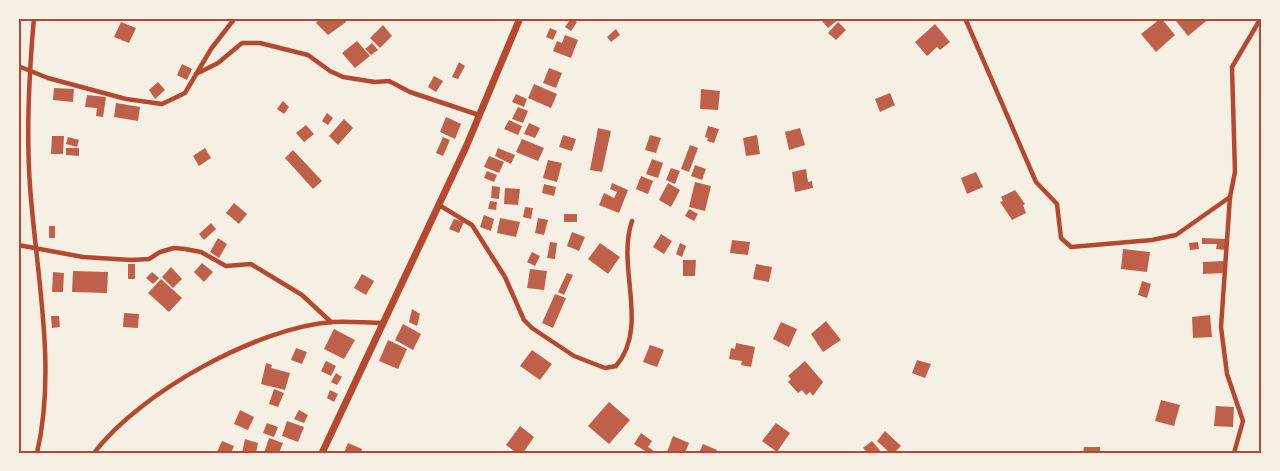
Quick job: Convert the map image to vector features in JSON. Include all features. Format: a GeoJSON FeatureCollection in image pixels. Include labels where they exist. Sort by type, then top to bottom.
{"type":"FeatureCollection","features":[{"type":"Feature","properties":{"kind":"main road"},"geometry":{"type":"LineString","coordinates":[[322,453],[439,205],[520,20]]}},
{"type":"Feature","properties":{"kind":"street"},"geometry":{"type":"LineString","coordinates":[[34,18],[29,71],[30,184],[45,391],[43,428],[37,453]]}},
{"type":"Feature","properties":{"kind":"street"},"geometry":{"type":"LineString","coordinates":[[18,66],[148,104],[173,100],[185,93],[235,18]]}},
{"type":"Feature","properties":{"kind":"street"},"geometry":{"type":"LineString","coordinates":[[965,18],[1036,182],[1057,204],[1061,238],[1071,247],[1152,240],[1176,235],[1230,197]]}},
{"type":"Feature","properties":{"kind":"street"},"geometry":{"type":"LineString","coordinates":[[1234,453],[1243,421],[1227,374],[1221,327],[1230,197],[1235,172],[1236,134],[1232,67],[1261,18]]}},
{"type":"Feature","properties":{"kind":"street"},"geometry":{"type":"LineString","coordinates":[[196,74],[218,63],[242,43],[260,43],[308,55],[330,71],[343,77],[389,81],[410,92],[479,115]]}},
{"type":"Feature","properties":{"kind":"street"},"geometry":{"type":"LineString","coordinates":[[439,205],[472,225],[505,277],[524,320],[532,328],[574,356],[605,368],[616,366],[624,358],[632,330],[626,249],[632,221]]}},
{"type":"Feature","properties":{"kind":"street"},"geometry":{"type":"LineString","coordinates":[[18,245],[131,260],[149,259],[159,252],[174,248],[201,252],[226,266],[251,264],[302,295],[331,322]]}},
{"type":"Feature","properties":{"kind":"street"},"geometry":{"type":"LineString","coordinates":[[94,453],[153,398],[226,355],[276,334],[331,322],[383,323]]}},
{"type":"Feature","properties":{"kind":"building"},"geometry":{"type":"Polygon","coordinates":[[[320,18],[345,18],[346,22],[328,35],[316,23],[320,18]]]}},
{"type":"Feature","properties":{"kind":"building"},"geometry":{"type":"Polygon","coordinates":[[[571,18],[577,22],[571,31],[565,27],[571,18]]]}},
{"type":"Feature","properties":{"kind":"building"},"geometry":{"type":"Polygon","coordinates":[[[826,18],[840,18],[828,28],[822,21],[826,18]]]}},
{"type":"Feature","properties":{"kind":"building"},"geometry":{"type":"Polygon","coordinates":[[[1161,18],[1175,35],[1156,52],[1141,34],[1161,18]]]}},
{"type":"Feature","properties":{"kind":"building"},"geometry":{"type":"Polygon","coordinates":[[[1179,18],[1210,18],[1188,36],[1176,21],[1179,18]]]}},
{"type":"Feature","properties":{"kind":"building"},"geometry":{"type":"Polygon","coordinates":[[[121,22],[136,28],[129,43],[114,37],[121,22]]]}},
{"type":"Feature","properties":{"kind":"building"},"geometry":{"type":"Polygon","coordinates":[[[838,22],[846,30],[836,40],[828,33],[838,22]]]}},
{"type":"Feature","properties":{"kind":"building"},"geometry":{"type":"Polygon","coordinates":[[[935,24],[950,42],[940,50],[937,47],[927,56],[915,42],[935,24]]]}},
{"type":"Feature","properties":{"kind":"building"},"geometry":{"type":"Polygon","coordinates":[[[383,25],[392,36],[380,48],[370,38],[383,25]]]}},
{"type":"Feature","properties":{"kind":"building"},"geometry":{"type":"Polygon","coordinates":[[[550,28],[557,31],[553,40],[546,37],[550,28]]]}},
{"type":"Feature","properties":{"kind":"building"},"geometry":{"type":"Polygon","coordinates":[[[616,29],[620,35],[611,42],[607,37],[616,29]]]}},
{"type":"Feature","properties":{"kind":"building"},"geometry":{"type":"Polygon","coordinates":[[[565,35],[578,40],[571,58],[553,51],[557,41],[562,43],[565,35]]]}},
{"type":"Feature","properties":{"kind":"building"},"geometry":{"type":"Polygon","coordinates":[[[357,41],[370,56],[355,68],[342,53],[357,41]]]}},
{"type":"Feature","properties":{"kind":"building"},"geometry":{"type":"Polygon","coordinates":[[[372,43],[378,50],[371,55],[365,49],[372,43]]]}},
{"type":"Feature","properties":{"kind":"building"},"geometry":{"type":"Polygon","coordinates":[[[459,62],[465,66],[458,79],[452,77],[459,62]]]}},
{"type":"Feature","properties":{"kind":"building"},"geometry":{"type":"Polygon","coordinates":[[[182,64],[192,69],[187,80],[177,75],[182,64]]]}},
{"type":"Feature","properties":{"kind":"building"},"geometry":{"type":"Polygon","coordinates":[[[549,68],[562,73],[556,88],[543,83],[549,68]]]}},
{"type":"Feature","properties":{"kind":"building"},"geometry":{"type":"Polygon","coordinates":[[[434,76],[443,81],[436,92],[428,87],[434,76]]]}},
{"type":"Feature","properties":{"kind":"building"},"geometry":{"type":"Polygon","coordinates":[[[158,82],[165,90],[155,99],[149,90],[158,82]]]}},
{"type":"Feature","properties":{"kind":"building"},"geometry":{"type":"Polygon","coordinates":[[[534,84],[557,94],[551,108],[528,98],[534,84]]]}},
{"type":"Feature","properties":{"kind":"building"},"geometry":{"type":"Polygon","coordinates":[[[54,88],[74,89],[73,102],[53,100],[54,88]]]}},
{"type":"Feature","properties":{"kind":"building"},"geometry":{"type":"Polygon","coordinates":[[[701,89],[720,91],[718,110],[700,109],[701,89]]]}},
{"type":"Feature","properties":{"kind":"building"},"geometry":{"type":"Polygon","coordinates":[[[890,93],[895,105],[880,112],[875,99],[890,93]]]}},
{"type":"Feature","properties":{"kind":"building"},"geometry":{"type":"Polygon","coordinates":[[[516,94],[527,99],[524,107],[512,102],[516,94]]]}},
{"type":"Feature","properties":{"kind":"building"},"geometry":{"type":"Polygon","coordinates":[[[87,95],[106,97],[103,117],[96,116],[97,108],[85,107],[87,95]]]}},
{"type":"Feature","properties":{"kind":"building"},"geometry":{"type":"Polygon","coordinates":[[[283,101],[289,107],[284,114],[277,109],[283,101]]]}},
{"type":"Feature","properties":{"kind":"building"},"geometry":{"type":"Polygon","coordinates":[[[116,103],[140,107],[138,121],[114,117],[116,103]]]}},
{"type":"Feature","properties":{"kind":"building"},"geometry":{"type":"Polygon","coordinates":[[[518,107],[528,111],[523,123],[512,119],[518,107]]]}},
{"type":"Feature","properties":{"kind":"building"},"geometry":{"type":"Polygon","coordinates":[[[327,113],[333,118],[328,125],[322,121],[327,113]]]}},
{"type":"Feature","properties":{"kind":"building"},"geometry":{"type":"Polygon","coordinates":[[[446,117],[461,124],[455,139],[440,132],[446,117]]]}},
{"type":"Feature","properties":{"kind":"building"},"geometry":{"type":"Polygon","coordinates":[[[344,119],[353,128],[338,145],[329,136],[344,119]]]}},
{"type":"Feature","properties":{"kind":"building"},"geometry":{"type":"Polygon","coordinates":[[[509,120],[522,126],[518,135],[504,129],[509,120]]]}},
{"type":"Feature","properties":{"kind":"building"},"geometry":{"type":"Polygon","coordinates":[[[529,123],[540,128],[535,138],[524,134],[529,123]]]}},
{"type":"Feature","properties":{"kind":"building"},"geometry":{"type":"Polygon","coordinates":[[[306,125],[314,134],[304,142],[296,133],[306,125]]]}},
{"type":"Feature","properties":{"kind":"building"},"geometry":{"type":"Polygon","coordinates":[[[708,126],[719,129],[714,143],[707,141],[708,138],[705,137],[708,126]]]}},
{"type":"Feature","properties":{"kind":"building"},"geometry":{"type":"Polygon","coordinates":[[[598,128],[611,131],[602,172],[590,170],[598,128]]]}},
{"type":"Feature","properties":{"kind":"building"},"geometry":{"type":"Polygon","coordinates":[[[800,128],[805,145],[789,150],[785,132],[800,128]]]}},
{"type":"Feature","properties":{"kind":"building"},"geometry":{"type":"Polygon","coordinates":[[[563,135],[576,139],[572,151],[559,147],[563,135]]]}},
{"type":"Feature","properties":{"kind":"building"},"geometry":{"type":"Polygon","coordinates":[[[650,135],[661,138],[656,153],[645,150],[650,135]]]}},
{"type":"Feature","properties":{"kind":"building"},"geometry":{"type":"Polygon","coordinates":[[[757,135],[760,154],[746,156],[743,138],[757,135]]]}},
{"type":"Feature","properties":{"kind":"building"},"geometry":{"type":"Polygon","coordinates":[[[52,136],[64,136],[63,154],[51,154],[52,136]]]}},
{"type":"Feature","properties":{"kind":"building"},"geometry":{"type":"Polygon","coordinates":[[[68,137],[79,140],[77,147],[66,144],[68,137]]]}},
{"type":"Feature","properties":{"kind":"building"},"geometry":{"type":"Polygon","coordinates":[[[443,137],[450,140],[443,156],[436,153],[443,137]]]}},
{"type":"Feature","properties":{"kind":"building"},"geometry":{"type":"Polygon","coordinates":[[[522,139],[544,148],[538,161],[516,152],[522,139]]]}},
{"type":"Feature","properties":{"kind":"building"},"geometry":{"type":"Polygon","coordinates":[[[690,145],[698,148],[689,172],[681,169],[690,145]]]}},
{"type":"Feature","properties":{"kind":"building"},"geometry":{"type":"Polygon","coordinates":[[[66,148],[79,148],[79,156],[66,155],[66,148]]]}},
{"type":"Feature","properties":{"kind":"building"},"geometry":{"type":"Polygon","coordinates":[[[205,148],[211,158],[199,166],[193,156],[205,148]]]}},
{"type":"Feature","properties":{"kind":"building"},"geometry":{"type":"Polygon","coordinates":[[[498,148],[515,155],[511,164],[495,156],[498,148]]]}},
{"type":"Feature","properties":{"kind":"building"},"geometry":{"type":"Polygon","coordinates":[[[293,150],[322,181],[313,189],[285,158],[293,150]]]}},
{"type":"Feature","properties":{"kind":"building"},"geometry":{"type":"Polygon","coordinates":[[[489,156],[504,162],[499,173],[484,167],[489,156]]]}},
{"type":"Feature","properties":{"kind":"building"},"geometry":{"type":"Polygon","coordinates":[[[652,159],[663,163],[658,178],[646,174],[652,159]]]}},
{"type":"Feature","properties":{"kind":"building"},"geometry":{"type":"Polygon","coordinates":[[[548,160],[562,163],[557,182],[543,178],[548,160]]]}},
{"type":"Feature","properties":{"kind":"building"},"geometry":{"type":"Polygon","coordinates":[[[695,165],[706,169],[702,180],[691,176],[695,165]]]}},
{"type":"Feature","properties":{"kind":"building"},"geometry":{"type":"Polygon","coordinates":[[[671,168],[680,171],[675,184],[666,180],[671,168]]]}},
{"type":"Feature","properties":{"kind":"building"},"geometry":{"type":"Polygon","coordinates":[[[806,169],[808,182],[812,181],[813,188],[795,192],[792,172],[806,169]]]}},
{"type":"Feature","properties":{"kind":"building"},"geometry":{"type":"Polygon","coordinates":[[[487,171],[497,175],[494,182],[484,178],[487,171]]]}},
{"type":"Feature","properties":{"kind":"building"},"geometry":{"type":"Polygon","coordinates":[[[976,172],[983,187],[967,194],[961,178],[976,172]]]}},
{"type":"Feature","properties":{"kind":"building"},"geometry":{"type":"Polygon","coordinates":[[[641,176],[653,181],[648,194],[636,189],[641,176]]]}},
{"type":"Feature","properties":{"kind":"building"},"geometry":{"type":"Polygon","coordinates":[[[695,182],[711,186],[705,211],[689,207],[695,182]]]}},
{"type":"Feature","properties":{"kind":"building"},"geometry":{"type":"Polygon","coordinates":[[[612,183],[628,190],[619,213],[599,205],[604,193],[614,198],[617,192],[610,189],[612,183]]]}},
{"type":"Feature","properties":{"kind":"building"},"geometry":{"type":"Polygon","coordinates":[[[668,183],[680,190],[671,207],[659,200],[668,183]]]}},
{"type":"Feature","properties":{"kind":"building"},"geometry":{"type":"Polygon","coordinates":[[[544,184],[556,187],[554,196],[542,193],[544,184]]]}},
{"type":"Feature","properties":{"kind":"building"},"geometry":{"type":"Polygon","coordinates":[[[492,186],[500,187],[499,199],[491,198],[492,186]]]}},
{"type":"Feature","properties":{"kind":"building"},"geometry":{"type":"Polygon","coordinates":[[[505,188],[520,189],[518,205],[504,204],[505,188]]]}},
{"type":"Feature","properties":{"kind":"building"},"geometry":{"type":"Polygon","coordinates":[[[1015,190],[1025,204],[1023,205],[1026,213],[1012,220],[1000,202],[1003,201],[1001,197],[1015,190]]]}},
{"type":"Feature","properties":{"kind":"building"},"geometry":{"type":"Polygon","coordinates":[[[490,201],[497,202],[496,210],[488,209],[490,201]]]}},
{"type":"Feature","properties":{"kind":"building"},"geometry":{"type":"Polygon","coordinates":[[[234,203],[247,214],[239,224],[226,213],[234,203]]]}},
{"type":"Feature","properties":{"kind":"building"},"geometry":{"type":"Polygon","coordinates":[[[525,207],[533,208],[531,219],[523,217],[525,207]]]}},
{"type":"Feature","properties":{"kind":"building"},"geometry":{"type":"Polygon","coordinates":[[[689,209],[698,214],[694,221],[685,216],[689,209]]]}},
{"type":"Feature","properties":{"kind":"building"},"geometry":{"type":"Polygon","coordinates":[[[564,214],[577,214],[577,222],[564,222],[564,214]]]}},
{"type":"Feature","properties":{"kind":"building"},"geometry":{"type":"Polygon","coordinates":[[[484,215],[494,219],[491,231],[480,227],[484,215]]]}},
{"type":"Feature","properties":{"kind":"building"},"geometry":{"type":"Polygon","coordinates":[[[500,218],[520,222],[516,237],[497,233],[500,218]]]}},
{"type":"Feature","properties":{"kind":"building"},"geometry":{"type":"Polygon","coordinates":[[[538,218],[548,220],[544,235],[535,233],[538,218]]]}},
{"type":"Feature","properties":{"kind":"building"},"geometry":{"type":"Polygon","coordinates":[[[454,219],[464,222],[459,233],[449,229],[454,219]]]}},
{"type":"Feature","properties":{"kind":"building"},"geometry":{"type":"Polygon","coordinates":[[[211,223],[216,229],[204,240],[199,234],[211,223]]]}},
{"type":"Feature","properties":{"kind":"building"},"geometry":{"type":"Polygon","coordinates":[[[49,226],[55,226],[55,238],[49,238],[49,226]]]}},
{"type":"Feature","properties":{"kind":"building"},"geometry":{"type":"Polygon","coordinates":[[[572,232],[585,237],[579,251],[567,246],[572,232]]]}},
{"type":"Feature","properties":{"kind":"building"},"geometry":{"type":"Polygon","coordinates":[[[661,234],[672,241],[664,254],[653,247],[661,234]]]}},
{"type":"Feature","properties":{"kind":"building"},"geometry":{"type":"Polygon","coordinates":[[[218,238],[227,244],[219,258],[210,252],[218,238]]]}},
{"type":"Feature","properties":{"kind":"building"},"geometry":{"type":"Polygon","coordinates":[[[1202,238],[1227,239],[1226,250],[1216,249],[1217,244],[1202,244],[1202,238]]]}},
{"type":"Feature","properties":{"kind":"building"},"geometry":{"type":"Polygon","coordinates":[[[732,240],[750,242],[748,255],[730,253],[732,240]]]}},
{"type":"Feature","properties":{"kind":"building"},"geometry":{"type":"Polygon","coordinates":[[[550,242],[557,243],[555,259],[547,258],[550,242]]]}},
{"type":"Feature","properties":{"kind":"building"},"geometry":{"type":"Polygon","coordinates":[[[1198,242],[1199,249],[1190,250],[1189,243],[1198,242]]]}},
{"type":"Feature","properties":{"kind":"building"},"geometry":{"type":"Polygon","coordinates":[[[600,243],[620,257],[608,274],[588,259],[600,243]]]}},
{"type":"Feature","properties":{"kind":"building"},"geometry":{"type":"Polygon","coordinates":[[[680,243],[686,246],[682,257],[676,254],[680,243]]]}},
{"type":"Feature","properties":{"kind":"building"},"geometry":{"type":"Polygon","coordinates":[[[1123,249],[1150,252],[1147,272],[1121,269],[1123,249]]]}},
{"type":"Feature","properties":{"kind":"building"},"geometry":{"type":"Polygon","coordinates":[[[532,252],[540,256],[535,266],[527,262],[532,252]]]}},
{"type":"Feature","properties":{"kind":"building"},"geometry":{"type":"Polygon","coordinates":[[[683,260],[696,260],[695,276],[683,276],[683,260]]]}},
{"type":"Feature","properties":{"kind":"building"},"geometry":{"type":"Polygon","coordinates":[[[1224,261],[1224,273],[1203,274],[1203,262],[1224,261]]]}},
{"type":"Feature","properties":{"kind":"building"},"geometry":{"type":"Polygon","coordinates":[[[202,263],[213,272],[204,282],[194,272],[202,263]]]}},
{"type":"Feature","properties":{"kind":"building"},"geometry":{"type":"Polygon","coordinates":[[[128,264],[135,264],[135,279],[128,279],[128,264]]]}},
{"type":"Feature","properties":{"kind":"building"},"geometry":{"type":"Polygon","coordinates":[[[756,264],[772,267],[769,282],[753,279],[756,264]]]}},
{"type":"Feature","properties":{"kind":"building"},"geometry":{"type":"Polygon","coordinates":[[[171,267],[182,279],[173,288],[162,277],[171,267]]]}},
{"type":"Feature","properties":{"kind":"building"},"geometry":{"type":"Polygon","coordinates":[[[530,269],[547,271],[544,290],[527,288],[530,269]]]}},
{"type":"Feature","properties":{"kind":"building"},"geometry":{"type":"Polygon","coordinates":[[[73,271],[108,272],[107,293],[72,292],[73,271]]]}},
{"type":"Feature","properties":{"kind":"building"},"geometry":{"type":"Polygon","coordinates":[[[53,272],[64,273],[63,292],[52,292],[53,272]]]}},
{"type":"Feature","properties":{"kind":"building"},"geometry":{"type":"Polygon","coordinates":[[[152,272],[159,278],[153,284],[146,278],[152,272]]]}},
{"type":"Feature","properties":{"kind":"building"},"geometry":{"type":"Polygon","coordinates":[[[567,273],[573,275],[564,295],[558,292],[567,273]]]}},
{"type":"Feature","properties":{"kind":"building"},"geometry":{"type":"Polygon","coordinates":[[[362,274],[374,281],[366,295],[354,288],[362,274]]]}},
{"type":"Feature","properties":{"kind":"building"},"geometry":{"type":"Polygon","coordinates":[[[161,279],[182,298],[169,312],[148,293],[161,279]]]}},
{"type":"Feature","properties":{"kind":"building"},"geometry":{"type":"Polygon","coordinates":[[[1142,281],[1151,284],[1147,298],[1138,295],[1142,281]]]}},
{"type":"Feature","properties":{"kind":"building"},"geometry":{"type":"Polygon","coordinates":[[[555,294],[566,298],[553,328],[542,323],[555,294]]]}},
{"type":"Feature","properties":{"kind":"building"},"geometry":{"type":"Polygon","coordinates":[[[412,309],[420,314],[417,326],[409,322],[412,309]]]}},
{"type":"Feature","properties":{"kind":"building"},"geometry":{"type":"Polygon","coordinates":[[[124,313],[139,314],[138,328],[123,327],[124,313]]]}},
{"type":"Feature","properties":{"kind":"building"},"geometry":{"type":"Polygon","coordinates":[[[1210,315],[1212,337],[1193,338],[1192,317],[1210,315]]]}},
{"type":"Feature","properties":{"kind":"building"},"geometry":{"type":"Polygon","coordinates":[[[51,316],[59,316],[60,327],[52,328],[51,316]]]}},
{"type":"Feature","properties":{"kind":"building"},"geometry":{"type":"Polygon","coordinates":[[[826,321],[841,340],[823,352],[811,334],[826,321]]]}},
{"type":"Feature","properties":{"kind":"building"},"geometry":{"type":"Polygon","coordinates":[[[781,322],[797,329],[789,347],[773,339],[781,322]]]}},
{"type":"Feature","properties":{"kind":"building"},"geometry":{"type":"Polygon","coordinates":[[[403,324],[421,334],[413,350],[395,340],[403,324]]]}},
{"type":"Feature","properties":{"kind":"building"},"geometry":{"type":"Polygon","coordinates":[[[334,329],[355,340],[344,359],[324,349],[334,329]]]}},
{"type":"Feature","properties":{"kind":"building"},"geometry":{"type":"Polygon","coordinates":[[[388,340],[407,349],[398,369],[379,361],[388,340]]]}},
{"type":"Feature","properties":{"kind":"building"},"geometry":{"type":"Polygon","coordinates":[[[736,343],[755,347],[751,367],[741,365],[742,361],[729,359],[731,348],[735,349],[736,343]]]}},
{"type":"Feature","properties":{"kind":"building"},"geometry":{"type":"Polygon","coordinates":[[[650,345],[664,350],[657,367],[643,362],[650,345]]]}},
{"type":"Feature","properties":{"kind":"building"},"geometry":{"type":"Polygon","coordinates":[[[296,348],[307,352],[302,364],[291,360],[296,348]]]}},
{"type":"Feature","properties":{"kind":"building"},"geometry":{"type":"Polygon","coordinates":[[[532,350],[552,364],[540,380],[520,366],[532,350]]]}},
{"type":"Feature","properties":{"kind":"building"},"geometry":{"type":"Polygon","coordinates":[[[917,360],[931,364],[925,378],[912,373],[917,360]]]}},
{"type":"Feature","properties":{"kind":"building"},"geometry":{"type":"Polygon","coordinates":[[[326,361],[336,366],[331,376],[321,371],[326,361]]]}},
{"type":"Feature","properties":{"kind":"building"},"geometry":{"type":"Polygon","coordinates":[[[805,361],[823,382],[813,396],[810,392],[806,395],[802,390],[798,393],[788,382],[791,379],[788,376],[805,361]]]}},
{"type":"Feature","properties":{"kind":"building"},"geometry":{"type":"Polygon","coordinates":[[[266,363],[272,365],[271,368],[290,373],[285,390],[261,384],[266,363]]]}},
{"type":"Feature","properties":{"kind":"building"},"geometry":{"type":"Polygon","coordinates":[[[336,373],[342,377],[337,385],[331,382],[336,373]]]}},
{"type":"Feature","properties":{"kind":"building"},"geometry":{"type":"Polygon","coordinates":[[[274,389],[284,393],[278,407],[269,404],[274,389]]]}},
{"type":"Feature","properties":{"kind":"building"},"geometry":{"type":"Polygon","coordinates":[[[330,390],[338,394],[334,402],[327,398],[330,390]]]}},
{"type":"Feature","properties":{"kind":"building"},"geometry":{"type":"Polygon","coordinates":[[[1161,400],[1180,405],[1174,426],[1155,421],[1161,400]]]}},
{"type":"Feature","properties":{"kind":"building"},"geometry":{"type":"Polygon","coordinates":[[[609,402],[630,420],[609,444],[588,426],[609,402]]]}},
{"type":"Feature","properties":{"kind":"building"},"geometry":{"type":"Polygon","coordinates":[[[1216,406],[1234,407],[1233,427],[1214,426],[1216,406]]]}},
{"type":"Feature","properties":{"kind":"building"},"geometry":{"type":"Polygon","coordinates":[[[240,410],[254,417],[248,430],[234,424],[240,410]]]}},
{"type":"Feature","properties":{"kind":"building"},"geometry":{"type":"Polygon","coordinates":[[[299,410],[308,415],[304,423],[294,419],[299,410]]]}},
{"type":"Feature","properties":{"kind":"building"},"geometry":{"type":"Polygon","coordinates":[[[287,421],[304,427],[298,442],[282,436],[287,421]]]}},
{"type":"Feature","properties":{"kind":"building"},"geometry":{"type":"Polygon","coordinates":[[[267,423],[278,427],[274,437],[263,433],[267,423]]]}},
{"type":"Feature","properties":{"kind":"building"},"geometry":{"type":"Polygon","coordinates":[[[776,423],[790,433],[777,452],[762,441],[776,423]]]}},
{"type":"Feature","properties":{"kind":"building"},"geometry":{"type":"Polygon","coordinates":[[[520,426],[534,437],[523,453],[517,453],[506,445],[520,426]]]}},
{"type":"Feature","properties":{"kind":"building"},"geometry":{"type":"Polygon","coordinates":[[[885,431],[901,446],[894,453],[890,453],[877,441],[885,431]]]}},
{"type":"Feature","properties":{"kind":"building"},"geometry":{"type":"Polygon","coordinates":[[[641,433],[652,441],[648,447],[657,453],[644,453],[645,451],[634,444],[641,433]]]}},
{"type":"Feature","properties":{"kind":"building"},"geometry":{"type":"Polygon","coordinates":[[[673,436],[689,443],[685,453],[667,452],[673,436]]]}},
{"type":"Feature","properties":{"kind":"building"},"geometry":{"type":"Polygon","coordinates":[[[269,438],[283,443],[279,453],[264,453],[269,438]]]}},
{"type":"Feature","properties":{"kind":"building"},"geometry":{"type":"Polygon","coordinates":[[[245,439],[258,443],[256,453],[242,453],[245,439]]]}},
{"type":"Feature","properties":{"kind":"building"},"geometry":{"type":"Polygon","coordinates":[[[222,441],[234,446],[231,453],[217,452],[222,441]]]}},
{"type":"Feature","properties":{"kind":"building"},"geometry":{"type":"Polygon","coordinates":[[[872,441],[882,453],[868,453],[863,448],[872,441]]]}},
{"type":"Feature","properties":{"kind":"building"},"geometry":{"type":"Polygon","coordinates":[[[348,443],[362,449],[361,453],[344,453],[348,443]]]}},
{"type":"Feature","properties":{"kind":"building"},"geometry":{"type":"Polygon","coordinates":[[[703,444],[717,450],[716,453],[699,453],[703,444]]]}},
{"type":"Feature","properties":{"kind":"building"},"geometry":{"type":"Polygon","coordinates":[[[1084,447],[1100,447],[1100,453],[1083,453],[1084,447]]]}}]}
